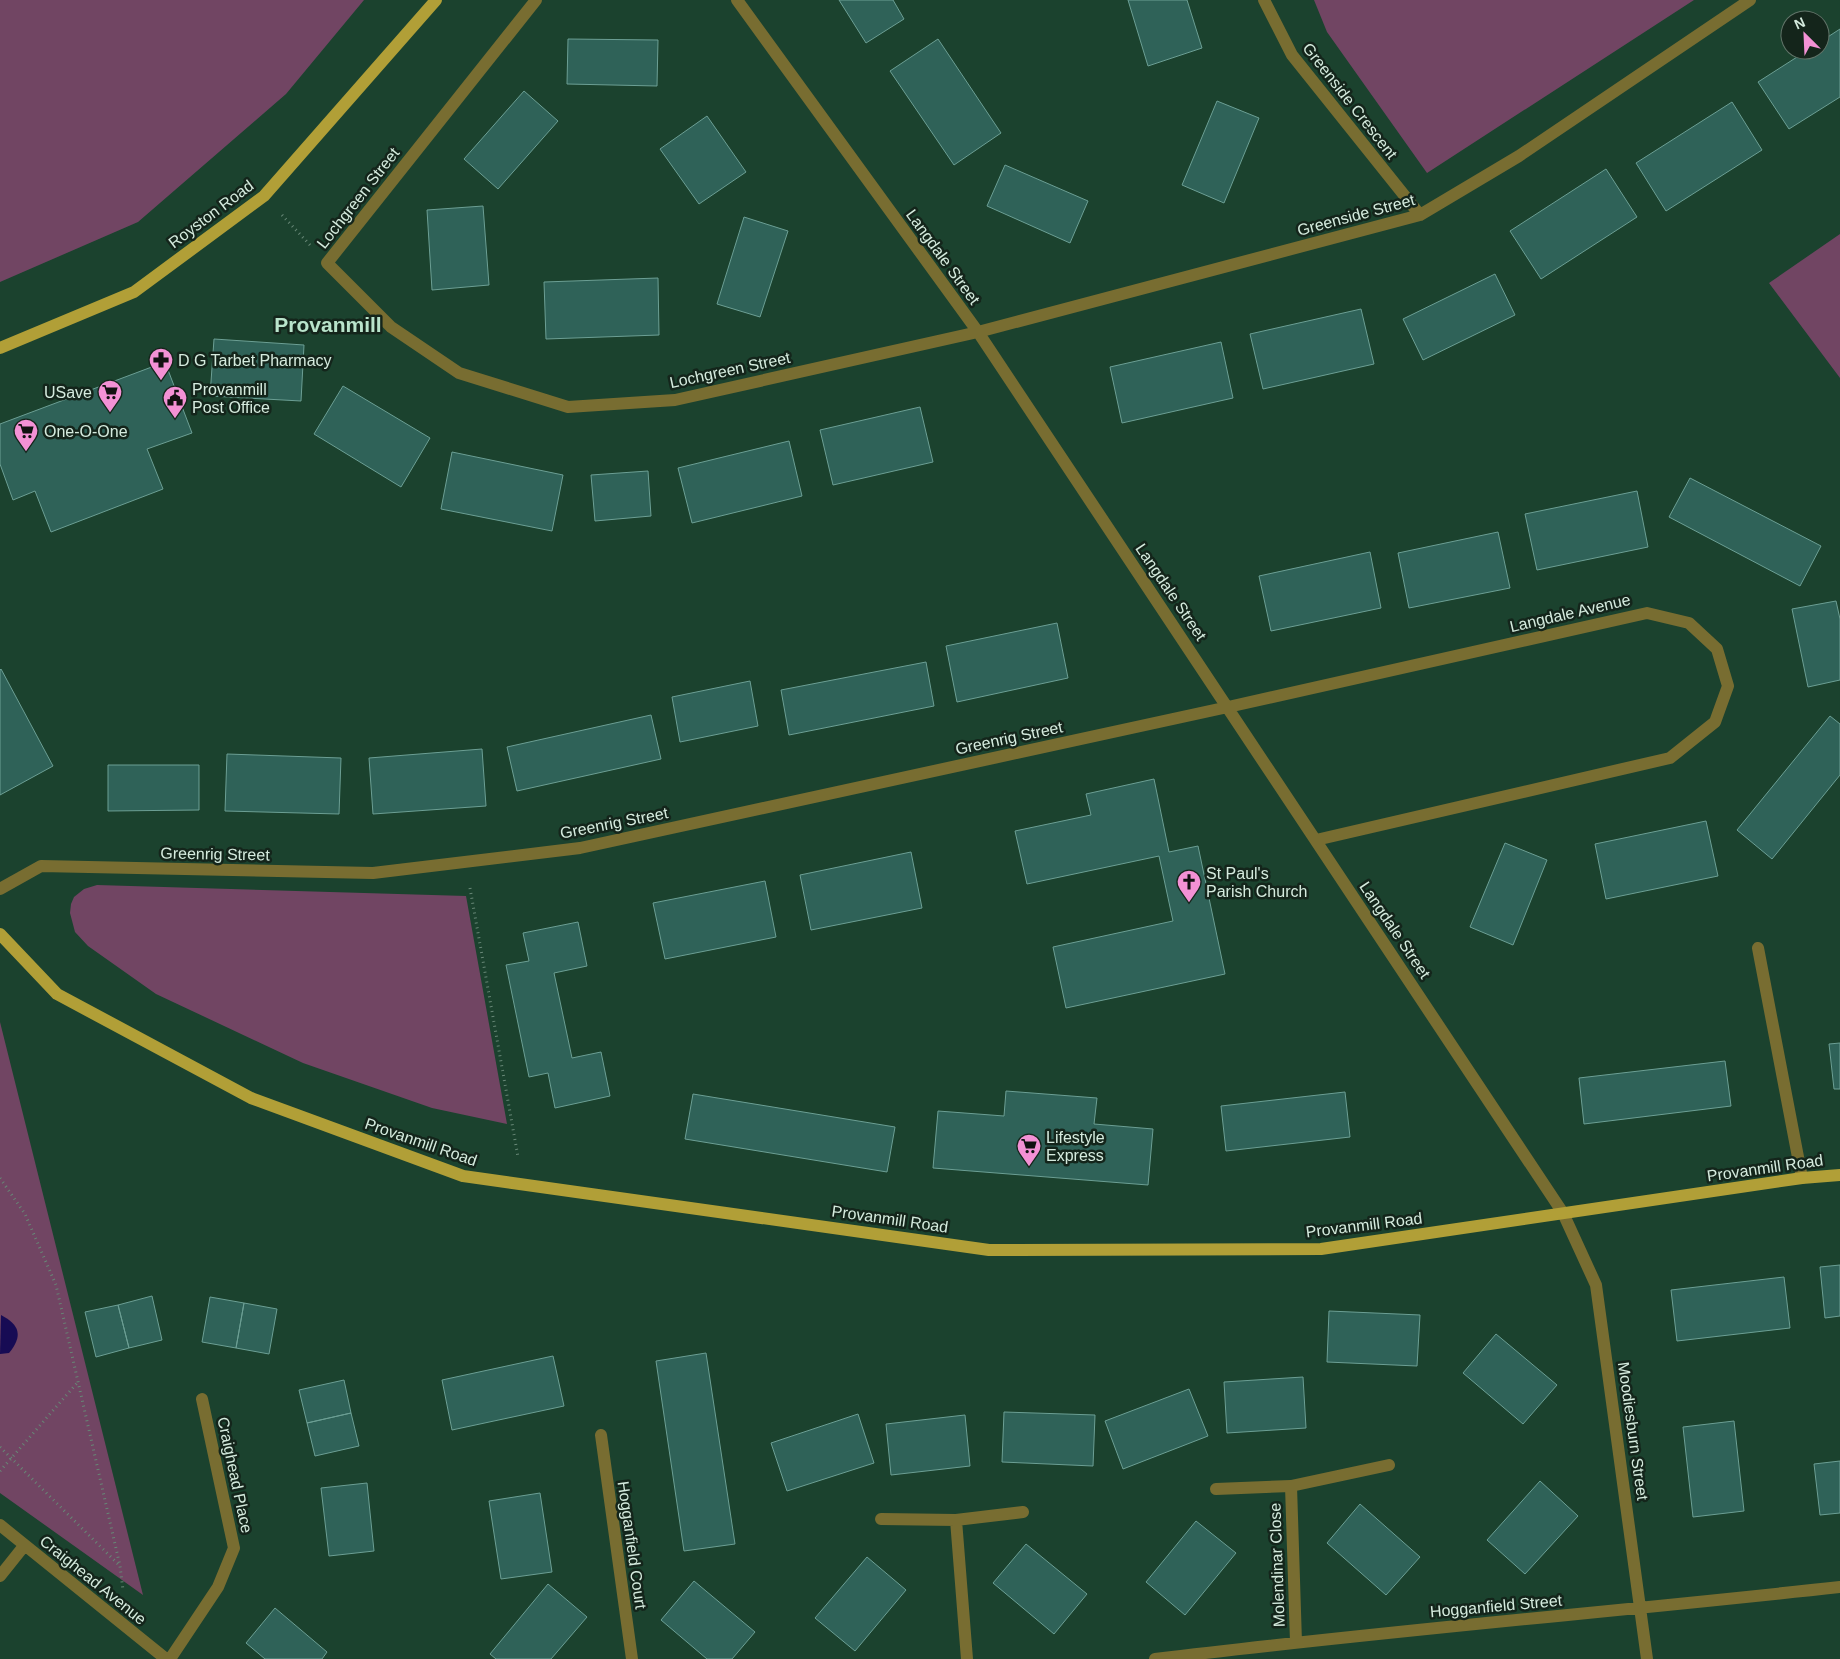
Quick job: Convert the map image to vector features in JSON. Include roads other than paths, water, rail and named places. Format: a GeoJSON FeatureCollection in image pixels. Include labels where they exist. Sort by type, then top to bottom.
{"type":"FeatureCollection","features":[{"type":"Feature","properties":{"kind":"main road","name":"Royston Road"},"geometry":{"type":"LineString","coordinates":[[0,348],[134,292],[264,196],[436,0]]}},
{"type":"Feature","properties":{"kind":"main road","name":"Provanmill Road"},"geometry":{"type":"LineString","coordinates":[[0,934],[57,994],[251,1098],[463,1176],[989,1250],[1321,1249],[1802,1178],[1840,1175]]}},
{"type":"Feature","properties":{"kind":"street","name":"Lochgreen Street"},"geometry":{"type":"LineString","coordinates":[[536,0],[327,263],[391,327],[458,373],[568,407],[674,400],[978,332]]}},
{"type":"Feature","properties":{"kind":"street","name":"Langdale Street"},"geometry":{"type":"LineString","coordinates":[[737,0],[978,332],[1563,1213]]}},
{"type":"Feature","properties":{"kind":"street","name":"Greenside Crescent"},"geometry":{"type":"LineString","coordinates":[[1264,0],[1292,55],[1420,216]]}},
{"type":"Feature","properties":{"kind":"street","name":"Greenside Street"},"geometry":{"type":"LineString","coordinates":[[978,332],[1420,216],[1519,156],[1750,0]]}},
{"type":"Feature","properties":{"kind":"street","name":"Langdale Avenue"},"geometry":{"type":"LineString","coordinates":[[1228,707],[1647,613],[1689,623],[1717,649],[1728,686],[1715,722],[1670,758],[1316,840]]}},
{"type":"Feature","properties":{"kind":"street","name":"Greenrig Street"},"geometry":{"type":"LineString","coordinates":[[0,889],[41,866],[373,874],[580,848],[1228,707]]}},
{"type":"Feature","properties":{"kind":"street"},"geometry":{"type":"LineString","coordinates":[[1758,948],[1802,1178]]}},
{"type":"Feature","properties":{"kind":"street","name":"Moodiesburn Street"},"geometry":{"type":"LineString","coordinates":[[1563,1213],[1596,1285],[1647,1659]]}},
{"type":"Feature","properties":{"kind":"street","name":"Craighead Place"},"geometry":{"type":"LineString","coordinates":[[170,1659],[218,1587],[234,1548],[202,1399]]}},
{"type":"Feature","properties":{"kind":"street","name":"Hogganfield Court"},"geometry":{"type":"LineString","coordinates":[[601,1435],[632,1659]]}},
{"type":"Feature","properties":{"kind":"street","name":"Molendinar Close"},"geometry":{"type":"LineString","coordinates":[[1216,1489],[1291,1486],[1389,1465]]}},
{"type":"Feature","properties":{"kind":"street","name":"Molendinar Close"},"geometry":{"type":"LineString","coordinates":[[1291,1486],[1296,1642]]}},
{"type":"Feature","properties":{"kind":"street"},"geometry":{"type":"LineString","coordinates":[[881,1519],[956,1520],[1023,1512]]}},
{"type":"Feature","properties":{"kind":"street"},"geometry":{"type":"LineString","coordinates":[[956,1520],[967,1659]]}},
{"type":"Feature","properties":{"kind":"street","name":"Craighead Avenue"},"geometry":{"type":"LineString","coordinates":[[0,1526],[166,1659]]}},
{"type":"Feature","properties":{"kind":"street"},"geometry":{"type":"LineString","coordinates":[[0,1576],[24,1546]]}},
{"type":"Feature","properties":{"kind":"street","name":"Hogganfield Street"},"geometry":{"type":"LineString","coordinates":[[1155,1659],[1296,1642],[1640,1609],[1840,1587]]}},
{"type":"Feature","properties":{"kind":"place","name":"D G Tarbet Pharmacy"},"geometry":{"type":"Point","coordinates":[161,381]}},
{"type":"Feature","properties":{"kind":"place","name":"USave"},"geometry":{"type":"Point","coordinates":[110,413]}},
{"type":"Feature","properties":{"kind":"place","name":"Provanmill Post Office"},"geometry":{"type":"Point","coordinates":[175,419]}},
{"type":"Feature","properties":{"kind":"place","name":"One-O-One"},"geometry":{"type":"Point","coordinates":[26,452]}},
{"type":"Feature","properties":{"kind":"place","name":"St Paul's Parish Church"},"geometry":{"type":"Point","coordinates":[1189,903]}},
{"type":"Feature","properties":{"kind":"place","name":"Lifestyle Express"},"geometry":{"type":"Point","coordinates":[1029,1167]}},
{"type":"Feature","properties":{"kind":"district","name":"Provanmill"},"geometry":{"type":"Point","coordinates":[328,324]}}]}
